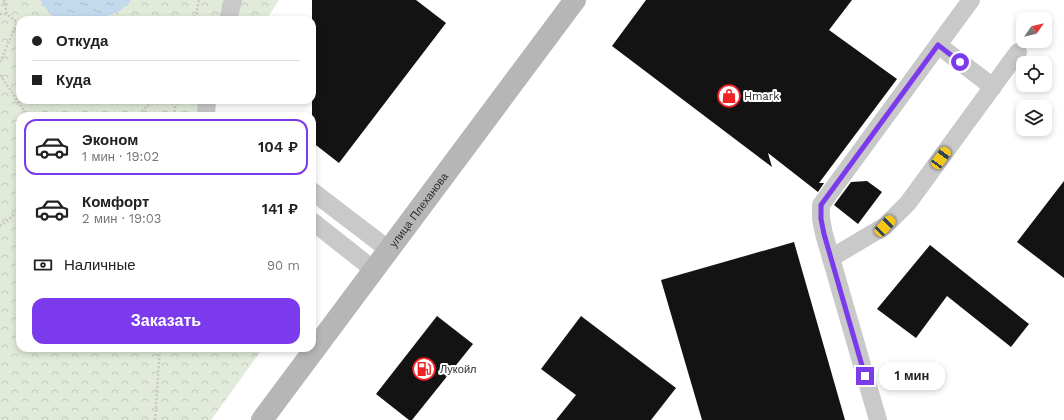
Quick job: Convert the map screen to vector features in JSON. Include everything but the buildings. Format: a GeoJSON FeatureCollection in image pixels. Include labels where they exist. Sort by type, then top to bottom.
{"type":"FeatureCollection","features":[{"type":"Feature","properties":{"kind":"main road","name":"улица Плеханова"},"geometry":{"type":"LineString","coordinates":[[316,348],[576,0]]}},
{"type":"Feature","properties":{"kind":"main road","name":"улица Плеханова"},"geometry":{"type":"LineString","coordinates":[[262,420],[313,352]]}},
{"type":"Feature","properties":{"kind":"lane"},"geometry":{"type":"LineString","coordinates":[[229,16],[233,0]]}},
{"type":"Feature","properties":{"kind":"lane"},"geometry":{"type":"LineString","coordinates":[[878,420],[831,258],[821,219],[821,205],[971,0]]}},
{"type":"Feature","properties":{"kind":"lane"},"geometry":{"type":"LineString","coordinates":[[938,45],[992,88]]}},
{"type":"Feature","properties":{"kind":"lane"},"geometry":{"type":"LineString","coordinates":[[831,258],[885,226],[908,203],[1018,52]]}},
{"type":"Feature","properties":{"kind":"lane"},"geometry":{"type":"LineString","coordinates":[[316,194],[389,250]]}},
{"type":"Feature","properties":{"kind":"lane"},"geometry":{"type":"LineString","coordinates":[[316,224],[374,270]]}},
{"type":"Feature","properties":{"kind":"path"},"geometry":{"type":"LineString","coordinates":[[4,0],[7,14],[16,22]]}},
{"type":"Feature","properties":{"kind":"path"},"geometry":{"type":"LineString","coordinates":[[196,15],[200,0]]}},
{"type":"Feature","properties":{"kind":"path"},"geometry":{"type":"LineString","coordinates":[[0,14],[7,14]]}},
{"type":"Feature","properties":{"kind":"path"},"geometry":{"type":"LineString","coordinates":[[0,62],[16,28]]}},
{"type":"Feature","properties":{"kind":"path"},"geometry":{"type":"LineString","coordinates":[[0,76],[16,99]]}},
{"type":"Feature","properties":{"kind":"path"},"geometry":{"type":"LineString","coordinates":[[140,112],[150,104]]}},
{"type":"Feature","properties":{"kind":"path"},"geometry":{"type":"LineString","coordinates":[[0,226],[16,213]]}},
{"type":"Feature","properties":{"kind":"path"},"geometry":{"type":"LineString","coordinates":[[154,420],[160,352]]}},
{"type":"Feature","properties":{"kind":"green space"},"geometry":{"type":"Polygon","coordinates":[[[0,0],[279,0],[269,16],[16,16],[16,104],[212,104],[207,112],[16,112],[16,352],[260,352],[211,420],[0,420],[0,0]]]}},
{"type":"Feature","properties":{"kind":"water"},"geometry":{"type":"Polygon","coordinates":[[[40,0],[131,0],[119,11],[107,16],[54,16],[40,0]]]}},
{"type":"Feature","properties":{"kind":"place","name":"Hmark"},"geometry":{"type":"Point","coordinates":[729,96]}},
{"type":"Feature","properties":{"kind":"place","name":"Лукойл"},"geometry":{"type":"Point","coordinates":[424,369]}},
{"type":"Feature","properties":{"kind":"route"},"geometry":{"type":"LineString","coordinates":[[865,376],[824,234],[821,219],[821,205],[938,45],[960,62]]}}]}
